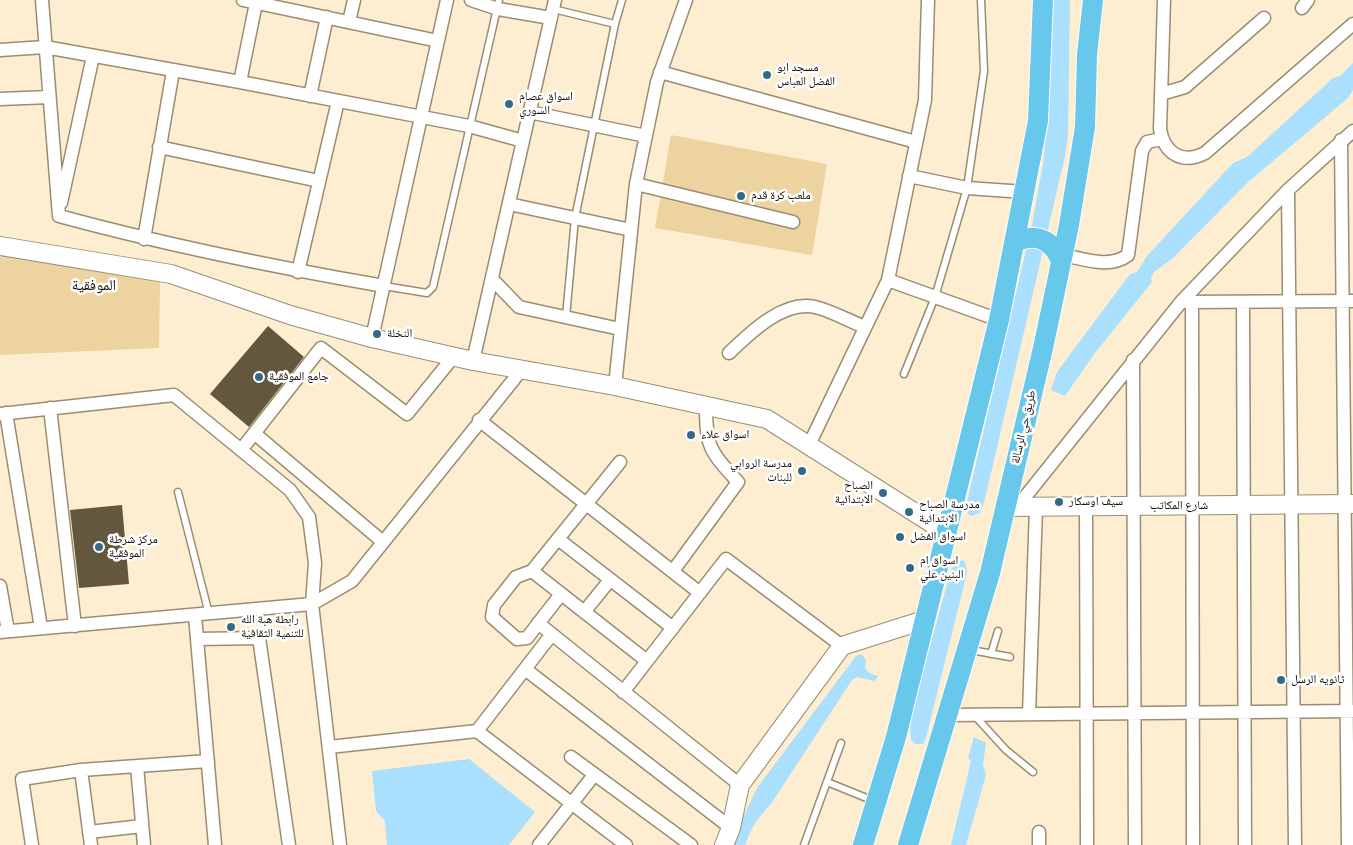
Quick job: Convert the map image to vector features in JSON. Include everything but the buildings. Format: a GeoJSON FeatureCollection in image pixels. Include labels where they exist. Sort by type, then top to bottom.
{"type":"FeatureCollection","features":[{"type":"Feature","properties":{"kind":"main road"},"geometry":{"type":"LineString","coordinates":[[863,845],[896,737],[1020,230],[1038,121],[1043,0]]}},
{"type":"Feature","properties":{"kind":"main road","name":"طريق حي الرسالة"},"geometry":{"type":"LineString","coordinates":[[908,845],[1011,507],[1085,127],[1087,55],[1093,0]]}},
{"type":"Feature","properties":{"kind":"main road"},"geometry":{"type":"LineString","coordinates":[[1020,230],[1043,232],[1061,244]]}},
{"type":"Feature","properties":{"kind":"street"},"geometry":{"type":"LineString","coordinates":[[42,0],[59,216]]}},
{"type":"Feature","properties":{"kind":"street"},"geometry":{"type":"LineString","coordinates":[[242,0],[438,42]]}},
{"type":"Feature","properties":{"kind":"street"},"geometry":{"type":"LineString","coordinates":[[349,22],[354,0]]}},
{"type":"Feature","properties":{"kind":"street"},"geometry":{"type":"LineString","coordinates":[[372,338],[447,0]]}},
{"type":"Feature","properties":{"kind":"street"},"geometry":{"type":"LineString","coordinates":[[472,0],[553,9],[474,360]]}},
{"type":"Feature","properties":{"kind":"street"},"geometry":{"type":"LineString","coordinates":[[615,386],[636,184],[660,72],[686,0]]}},
{"type":"Feature","properties":{"kind":"street"},"geometry":{"type":"LineString","coordinates":[[809,445],[888,280],[925,100],[928,0]]}},
{"type":"Feature","properties":{"kind":"street"},"geometry":{"type":"LineString","coordinates":[[1164,0],[1161,94],[1162,139],[1172,154],[1179,158],[1196,158],[1204,153],[1353,24]]}},
{"type":"Feature","properties":{"kind":"street"},"geometry":{"type":"LineString","coordinates":[[240,82],[256,2]]}},
{"type":"Feature","properties":{"kind":"street"},"geometry":{"type":"LineString","coordinates":[[310,96],[327,17]]}},
{"type":"Feature","properties":{"kind":"street"},"geometry":{"type":"LineString","coordinates":[[1161,94],[1186,87],[1264,18]]}},
{"type":"Feature","properties":{"kind":"street"},"geometry":{"type":"LineString","coordinates":[[0,50],[45,47],[469,126],[523,141]]}},
{"type":"Feature","properties":{"kind":"street"},"geometry":{"type":"LineString","coordinates":[[59,216],[93,56]]}},
{"type":"Feature","properties":{"kind":"street"},"geometry":{"type":"LineString","coordinates":[[144,239],[173,70]]}},
{"type":"Feature","properties":{"kind":"street"},"geometry":{"type":"LineString","coordinates":[[660,72],[916,142]]}},
{"type":"Feature","properties":{"kind":"street"},"geometry":{"type":"LineString","coordinates":[[0,99],[49,96]]}},
{"type":"Feature","properties":{"kind":"street"},"geometry":{"type":"LineString","coordinates":[[298,272],[338,101]]}},
{"type":"Feature","properties":{"kind":"street"},"geometry":{"type":"LineString","coordinates":[[529,112],[646,136]]}},
{"type":"Feature","properties":{"kind":"street"},"geometry":{"type":"LineString","coordinates":[[1011,507],[1132,360],[1288,190],[1353,131]]}},
{"type":"Feature","properties":{"kind":"street"},"geometry":{"type":"LineString","coordinates":[[1061,244],[1099,262],[1120,262],[1128,255],[1142,151],[1147,142],[1162,139]]}},
{"type":"Feature","properties":{"kind":"street"},"geometry":{"type":"LineString","coordinates":[[1341,140],[1348,301],[1350,711],[1348,845]]}},
{"type":"Feature","properties":{"kind":"street"},"geometry":{"type":"LineString","coordinates":[[159,147],[319,181]]}},
{"type":"Feature","properties":{"kind":"street"},"geometry":{"type":"LineString","coordinates":[[909,176],[967,188],[1025,192]]}},
{"type":"Feature","properties":{"kind":"street"},"geometry":{"type":"LineString","coordinates":[[636,184],[793,222]]}},
{"type":"Feature","properties":{"kind":"street"},"geometry":{"type":"LineString","coordinates":[[1288,190],[1295,845]]}},
{"type":"Feature","properties":{"kind":"street"},"geometry":{"type":"LineString","coordinates":[[509,204],[631,230]]}},
{"type":"Feature","properties":{"kind":"street"},"geometry":{"type":"LineString","coordinates":[[59,216],[144,239],[298,272],[384,286]]}},
{"type":"Feature","properties":{"kind":"street"},"geometry":{"type":"LineString","coordinates":[[0,246],[171,274],[290,316],[372,338],[474,360],[615,386],[767,419],[947,533]]}},
{"type":"Feature","properties":{"kind":"street"},"geometry":{"type":"LineString","coordinates":[[492,279],[519,307],[566,319],[620,329]]}},
{"type":"Feature","properties":{"kind":"street"},"geometry":{"type":"LineString","coordinates":[[888,280],[998,320]]}},
{"type":"Feature","properties":{"kind":"street"},"geometry":{"type":"LineString","coordinates":[[1187,302],[1348,301]]}},
{"type":"Feature","properties":{"kind":"street"},"geometry":{"type":"LineString","coordinates":[[1187,302],[1193,506],[1193,845]]}},
{"type":"Feature","properties":{"kind":"street"},"geometry":{"type":"LineString","coordinates":[[1243,302],[1245,845]]}},
{"type":"Feature","properties":{"kind":"street"},"geometry":{"type":"LineString","coordinates":[[730,353],[750,333],[779,314],[795,308],[814,307],[865,327]]}},
{"type":"Feature","properties":{"kind":"street"},"geometry":{"type":"LineString","coordinates":[[242,450],[321,348],[407,414],[454,356]]}},
{"type":"Feature","properties":{"kind":"street"},"geometry":{"type":"LineString","coordinates":[[1132,360],[1135,845]]}},
{"type":"Feature","properties":{"kind":"street"},"geometry":{"type":"LineString","coordinates":[[0,586],[4,631],[195,616],[312,604],[352,582],[479,420],[523,368]]}},
{"type":"Feature","properties":{"kind":"street"},"geometry":{"type":"LineString","coordinates":[[41,628],[3,413],[174,394],[290,490],[309,516],[315,563],[312,604],[340,845]]}},
{"type":"Feature","properties":{"kind":"street"},"geometry":{"type":"LineString","coordinates":[[673,571],[738,482],[716,457],[706,437],[706,406]]}},
{"type":"Feature","properties":{"kind":"street"},"geometry":{"type":"LineString","coordinates":[[50,408],[75,626]]}},
{"type":"Feature","properties":{"kind":"street"},"geometry":{"type":"LineString","coordinates":[[479,420],[700,592]]}},
{"type":"Feature","properties":{"kind":"street"},"geometry":{"type":"LineString","coordinates":[[254,433],[383,542]]}},
{"type":"Feature","properties":{"kind":"street"},"geometry":{"type":"LineString","coordinates":[[561,594],[527,638],[517,640],[492,617],[494,605],[516,577],[532,571],[620,462]]}},
{"type":"Feature","properties":{"kind":"street","name":"شارع المكاتب"},"geometry":{"type":"LineString","coordinates":[[1011,507],[1349,504]]}},
{"type":"Feature","properties":{"kind":"street"},"geometry":{"type":"LineString","coordinates":[[1086,506],[1087,845]]}},
{"type":"Feature","properties":{"kind":"street"},"geometry":{"type":"LineString","coordinates":[[1029,714],[1036,507]]}},
{"type":"Feature","properties":{"kind":"street"},"geometry":{"type":"LineString","coordinates":[[558,539],[672,628]]}},
{"type":"Feature","properties":{"kind":"street"},"geometry":{"type":"LineString","coordinates":[[623,692],[726,559],[842,646]]}},
{"type":"Feature","properties":{"kind":"street"},"geometry":{"type":"LineString","coordinates":[[532,571],[647,661]]}},
{"type":"Feature","properties":{"kind":"street"},"geometry":{"type":"LineString","coordinates":[[584,612],[610,580]]}},
{"type":"Feature","properties":{"kind":"street"},"geometry":{"type":"LineString","coordinates":[[195,616],[216,845]]}},
{"type":"Feature","properties":{"kind":"street"},"geometry":{"type":"LineString","coordinates":[[724,845],[740,786],[842,646],[924,620]]}},
{"type":"Feature","properties":{"kind":"street"},"geometry":{"type":"LineString","coordinates":[[538,623],[740,786]]}},
{"type":"Feature","properties":{"kind":"street"},"geometry":{"type":"LineString","coordinates":[[478,732],[552,634]]}},
{"type":"Feature","properties":{"kind":"street"},"geometry":{"type":"LineString","coordinates":[[198,640],[259,638],[289,845]]}},
{"type":"Feature","properties":{"kind":"street"},"geometry":{"type":"LineString","coordinates":[[525,669],[730,828]]}},
{"type":"Feature","properties":{"kind":"street"},"geometry":{"type":"LineString","coordinates":[[949,715],[1350,711]]}},
{"type":"Feature","properties":{"kind":"street"},"geometry":{"type":"LineString","coordinates":[[329,747],[478,732],[626,845]]}},
{"type":"Feature","properties":{"kind":"street"},"geometry":{"type":"LineString","coordinates":[[571,758],[691,845]]}},
{"type":"Feature","properties":{"kind":"street"},"geometry":{"type":"LineString","coordinates":[[32,845],[22,779],[81,770],[208,761]]}},
{"type":"Feature","properties":{"kind":"street"},"geometry":{"type":"LineString","coordinates":[[137,766],[144,845]]}},
{"type":"Feature","properties":{"kind":"street"},"geometry":{"type":"LineString","coordinates":[[81,770],[91,845]]}},
{"type":"Feature","properties":{"kind":"street"},"geometry":{"type":"LineString","coordinates":[[539,845],[594,775]]}},
{"type":"Feature","properties":{"kind":"street"},"geometry":{"type":"LineString","coordinates":[[89,832],[142,826]]}},
{"type":"Feature","properties":{"kind":"street"},"geometry":{"type":"LineString","coordinates":[[1039,832],[1039,845]]}},
{"type":"Feature","properties":{"kind":"lane"},"geometry":{"type":"LineString","coordinates":[[566,319],[575,218],[593,125],[622,0]]}},
{"type":"Feature","properties":{"kind":"lane"},"geometry":{"type":"LineString","coordinates":[[904,374],[936,297],[967,188],[984,71],[981,0]]}},
{"type":"Feature","properties":{"kind":"lane"},"geometry":{"type":"LineString","coordinates":[[384,286],[427,293],[433,287],[498,4]]}},
{"type":"Feature","properties":{"kind":"lane"},"geometry":{"type":"LineString","coordinates":[[553,9],[615,24]]}},
{"type":"Feature","properties":{"kind":"lane"},"geometry":{"type":"LineString","coordinates":[[178,492],[209,614]]}},
{"type":"Feature","properties":{"kind":"lane"},"geometry":{"type":"LineString","coordinates":[[992,654],[998,631]]}},
{"type":"Feature","properties":{"kind":"lane"},"geometry":{"type":"LineString","coordinates":[[967,650],[1010,657]]}},
{"type":"Feature","properties":{"kind":"lane"},"geometry":{"type":"LineString","coordinates":[[974,715],[1006,750],[1033,772]]}},
{"type":"Feature","properties":{"kind":"lane"},"geometry":{"type":"LineString","coordinates":[[804,845],[841,743]]}},
{"type":"Feature","properties":{"kind":"lane"},"geometry":{"type":"LineString","coordinates":[[827,782],[877,802]]}},
{"type":"Feature","properties":{"kind":"shaded area","name":"ملعب كرة قدم"},"geometry":{"type":"Polygon","coordinates":[[[671,135],[827,164],[812,255],[655,228],[671,135]]]}},
{"type":"Feature","properties":{"kind":"shaded area"},"geometry":{"type":"Polygon","coordinates":[[[0,257],[160,280],[159,348],[0,355],[0,257]]]}},
{"type":"Feature","properties":{"kind":"water"},"geometry":{"type":"Polygon","coordinates":[[[1053,0],[1070,0],[1068,136],[1065,156],[984,503],[980,513],[971,516],[965,510],[1032,225],[1043,164],[1049,110],[1053,0]]]}},
{"type":"Feature","properties":{"kind":"water"},"geometry":{"type":"Polygon","coordinates":[[[1353,63],[1353,90],[1348,98],[1247,183],[1173,258],[1154,272],[1151,278],[1152,282],[1095,353],[1065,396],[1051,390],[1057,372],[1130,274],[1137,272],[1147,256],[1233,163],[1247,157],[1333,78],[1340,76],[1353,63]]]}},
{"type":"Feature","properties":{"kind":"water"},"geometry":{"type":"Polygon","coordinates":[[[957,560],[965,561],[967,573],[926,738],[923,744],[915,744],[911,740],[910,725],[916,697],[951,570],[957,560]]]}},
{"type":"Feature","properties":{"kind":"water"},"geometry":{"type":"Polygon","coordinates":[[[861,654],[866,660],[865,668],[869,673],[878,676],[875,681],[857,677],[852,680],[771,804],[755,823],[745,845],[730,845],[757,788],[856,656],[861,654]]]}},
{"type":"Feature","properties":{"kind":"water"},"geometry":{"type":"Polygon","coordinates":[[[974,737],[986,743],[983,764],[986,775],[966,845],[951,845],[971,761],[968,758],[974,737]]]}},
{"type":"Feature","properties":{"kind":"water"},"geometry":{"type":"Polygon","coordinates":[[[469,759],[535,812],[509,845],[387,845],[385,821],[376,811],[372,771],[469,759]]]}},
{"type":"Feature","properties":{"kind":"place","name":"مسجد ابو الفضل العباس"},"geometry":{"type":"Point","coordinates":[767,75]}},
{"type":"Feature","properties":{"kind":"place","name":"اسواق عصام السوري"},"geometry":{"type":"Point","coordinates":[509,104]}},
{"type":"Feature","properties":{"kind":"place","name":"ملعب كرة قدم"},"geometry":{"type":"Point","coordinates":[741,196]}},
{"type":"Feature","properties":{"kind":"place","name":"النخلة"},"geometry":{"type":"Point","coordinates":[377,334]}},
{"type":"Feature","properties":{"kind":"place","name":"جامع الموفقية"},"geometry":{"type":"Point","coordinates":[259,377]}},
{"type":"Feature","properties":{"kind":"place","name":"اسواق علاء"},"geometry":{"type":"Point","coordinates":[691,435]}},
{"type":"Feature","properties":{"kind":"place","name":"مدرسة الروابي للبنات"},"geometry":{"type":"Point","coordinates":[802,471]}},
{"type":"Feature","properties":{"kind":"place","name":"الصباح الابتدائية"},"geometry":{"type":"Point","coordinates":[883,493]}},
{"type":"Feature","properties":{"kind":"place","name":"سيف اوسكار"},"geometry":{"type":"Point","coordinates":[1059,502]}},
{"type":"Feature","properties":{"kind":"place","name":"مدرسة الصباح الابتدائية"},"geometry":{"type":"Point","coordinates":[909,512]}},
{"type":"Feature","properties":{"kind":"place","name":"اسواق الفضل"},"geometry":{"type":"Point","coordinates":[900,537]}},
{"type":"Feature","properties":{"kind":"place","name":"مركز شرطة الموفقية"},"geometry":{"type":"Point","coordinates":[99,547]}},
{"type":"Feature","properties":{"kind":"place","name":"اسواق ام البنين علي"},"geometry":{"type":"Point","coordinates":[910,568]}},
{"type":"Feature","properties":{"kind":"place","name":"رابطة هبة الله للتنمية الثقافية"},"geometry":{"type":"Point","coordinates":[231,627]}},
{"type":"Feature","properties":{"kind":"place","name":"ثانويه الرسل"},"geometry":{"type":"Point","coordinates":[1281,680]}},
{"type":"Feature","properties":{"kind":"district","name":"الموفقية"},"geometry":{"type":"Point","coordinates":[94,286]}}]}
